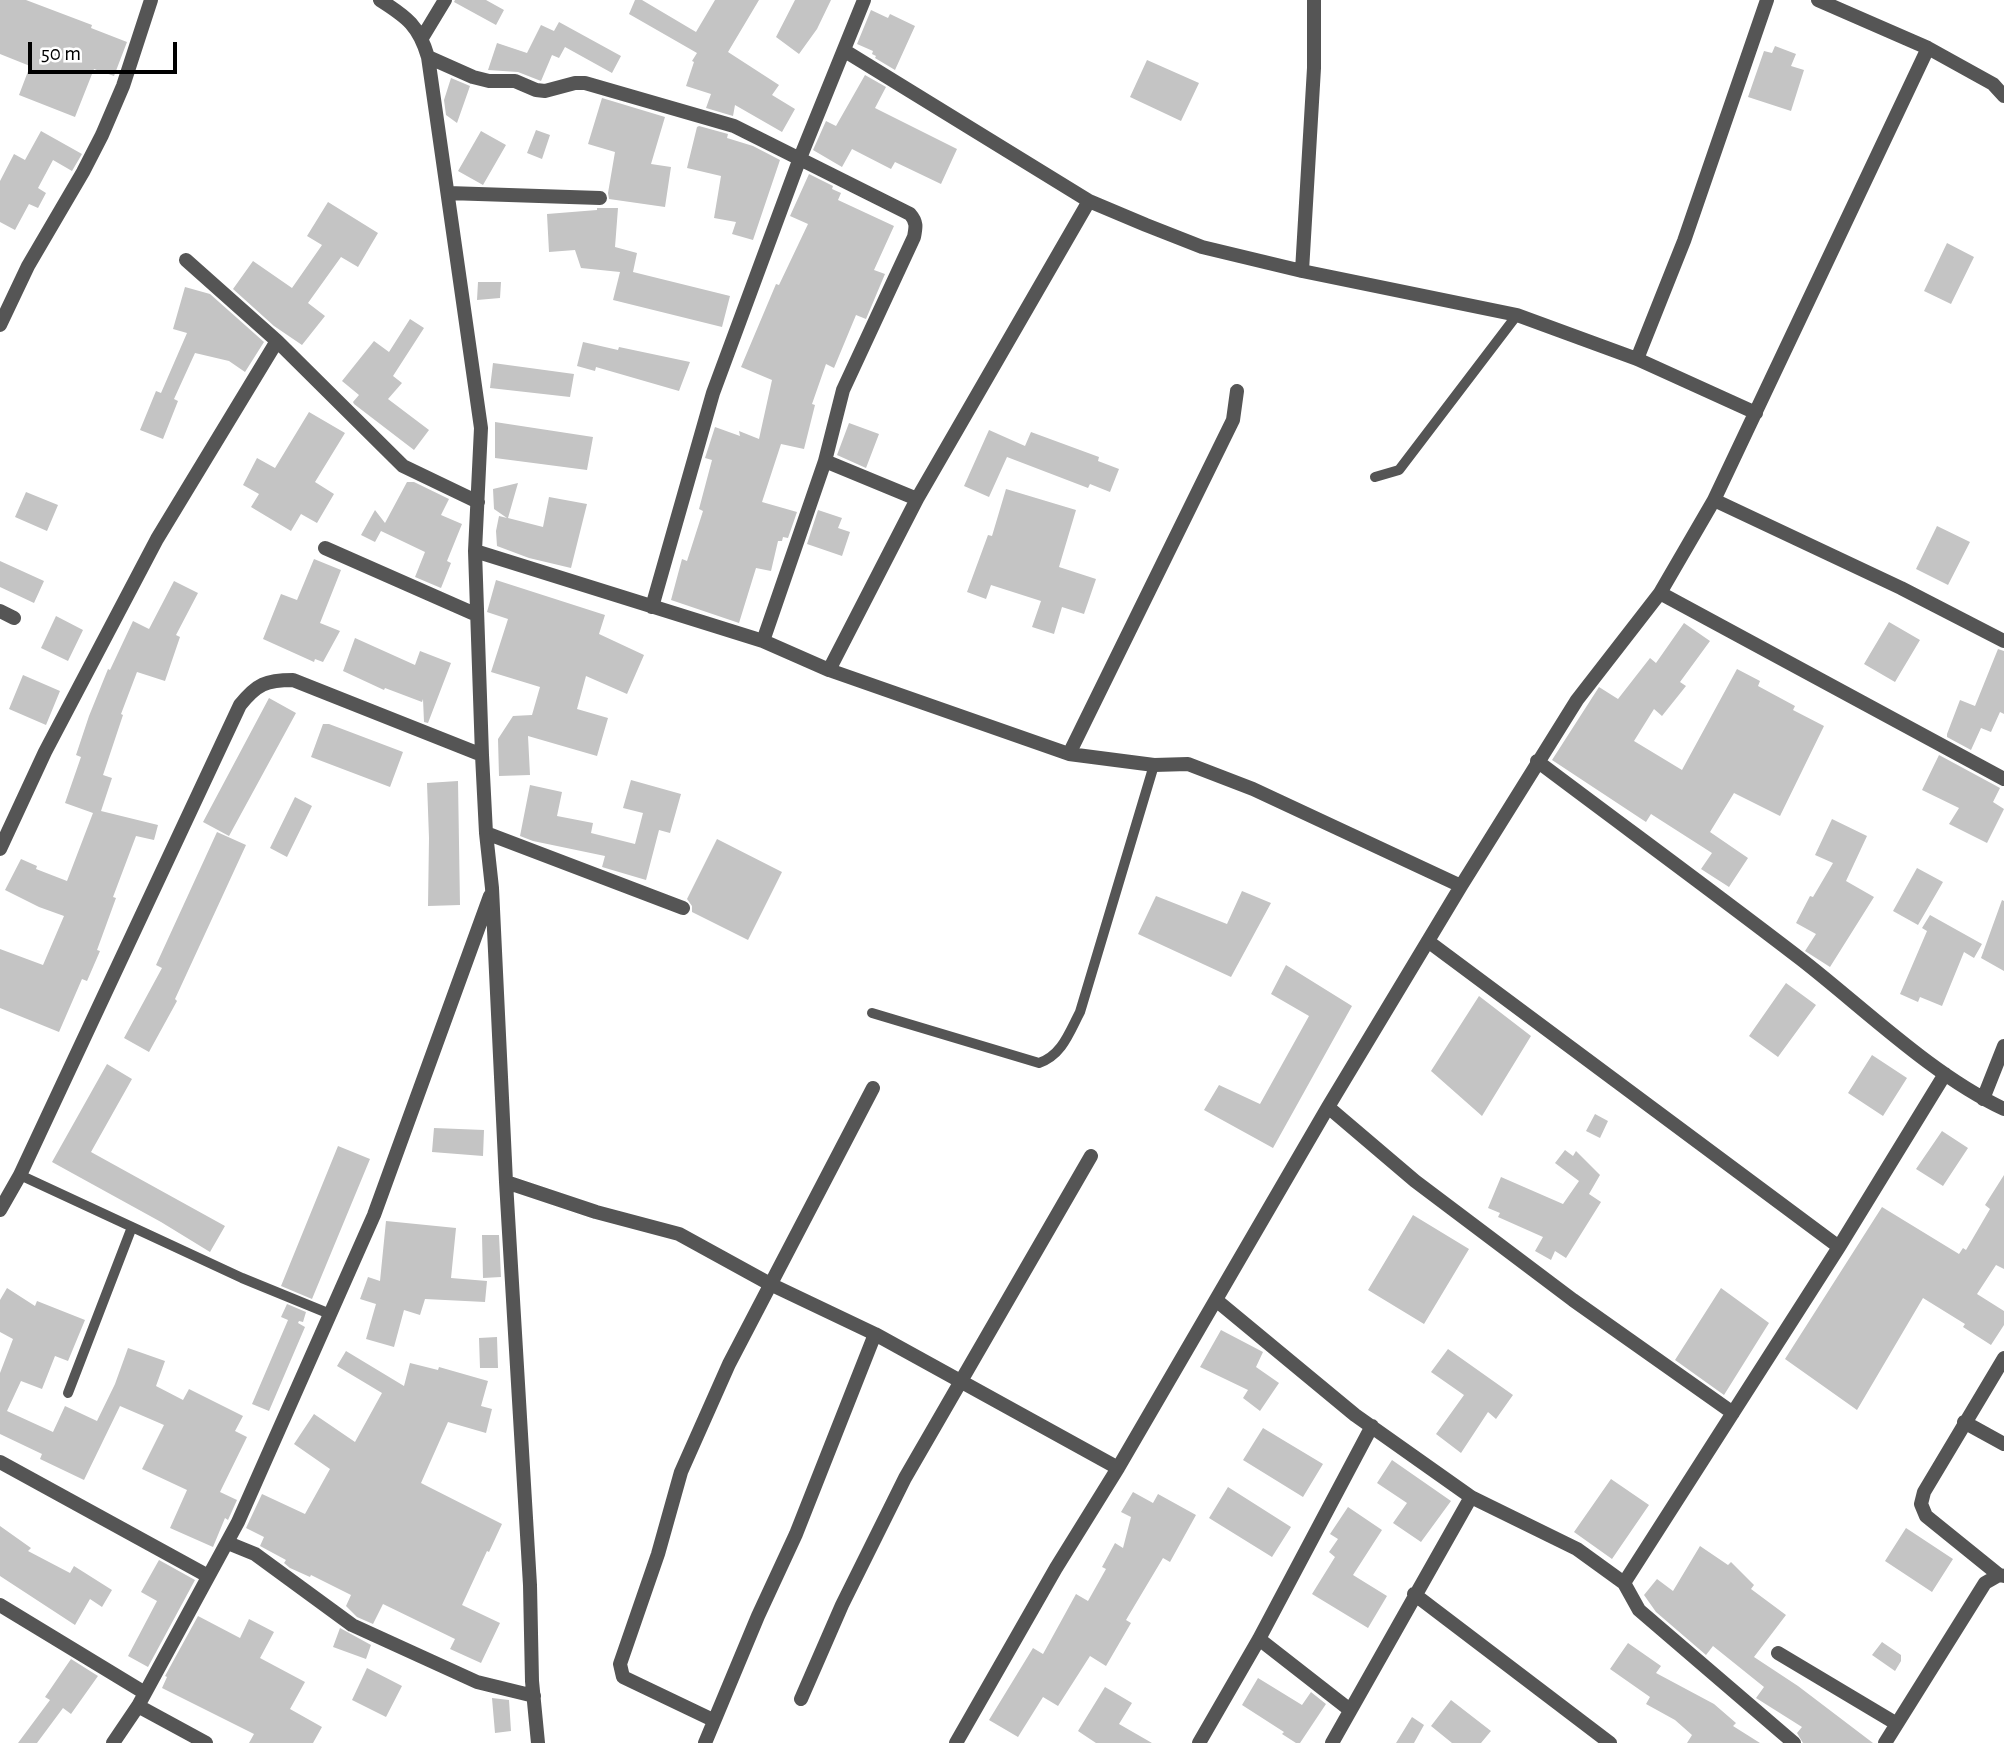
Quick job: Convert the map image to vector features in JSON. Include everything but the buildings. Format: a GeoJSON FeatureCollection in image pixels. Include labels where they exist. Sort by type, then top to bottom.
{"type":"FeatureCollection","features":[{"type":"Feature","properties":{"kind":"street"},"geometry":{"type":"LineString","coordinates":[[0,325],[29,266],[102,135],[123,86],[151,0]]}},
{"type":"Feature","properties":{"kind":"street"},"geometry":{"type":"LineString","coordinates":[[380,0],[401,13],[422,38],[428,57],[481,428],[475,551],[482,755],[492,888],[538,1743]]}},
{"type":"Feature","properties":{"kind":"street"},"geometry":{"type":"LineString","coordinates":[[422,38],[444,0]]}},
{"type":"Feature","properties":{"kind":"street"},"geometry":{"type":"LineString","coordinates":[[652,607],[713,393],[800,158],[864,0]]}},
{"type":"Feature","properties":{"kind":"street"},"geometry":{"type":"LineString","coordinates":[[1302,271],[1314,68],[1314,0]]}},
{"type":"Feature","properties":{"kind":"street"},"geometry":{"type":"LineString","coordinates":[[1637,359],[1684,241],[1767,0]]}},
{"type":"Feature","properties":{"kind":"street"},"geometry":{"type":"LineString","coordinates":[[1818,0],[1928,48],[1993,85],[2004,96]]}},
{"type":"Feature","properties":{"kind":"street"},"geometry":{"type":"LineString","coordinates":[[956,1743],[1328,1107],[1537,761],[1577,700],[1660,593],[1714,500],[1928,48]]}},
{"type":"Feature","properties":{"kind":"street"},"geometry":{"type":"LineString","coordinates":[[845,51],[1089,201],[1202,247],[1302,271],[1517,315],[1637,359],[1756,413]]}},
{"type":"Feature","properties":{"kind":"street"},"geometry":{"type":"LineString","coordinates":[[428,57],[473,77],[489,81],[515,81],[545,91],[585,83],[734,126],[910,214],[916,226],[914,237],[843,390],[825,461],[763,640]]}},
{"type":"Feature","properties":{"kind":"street"},"geometry":{"type":"LineString","coordinates":[[448,193],[600,198]]}},
{"type":"Feature","properties":{"kind":"street"},"geometry":{"type":"LineString","coordinates":[[830,670],[917,499],[1089,201]]}},
{"type":"Feature","properties":{"kind":"street"},"geometry":{"type":"LineString","coordinates":[[186,260],[277,341],[403,466],[478,502]]}},
{"type":"Feature","properties":{"kind":"street"},"geometry":{"type":"LineString","coordinates":[[0,849],[45,752],[157,539],[277,341]]}},
{"type":"Feature","properties":{"kind":"street"},"geometry":{"type":"LineString","coordinates":[[1069,754],[1233,420],[1237,391]]}},
{"type":"Feature","properties":{"kind":"street"},"geometry":{"type":"LineString","coordinates":[[825,461],[917,499]]}},
{"type":"Feature","properties":{"kind":"street"},"geometry":{"type":"LineString","coordinates":[[1714,500],[1901,588],[2004,641]]}},
{"type":"Feature","properties":{"kind":"street"},"geometry":{"type":"LineString","coordinates":[[325,548],[477,615]]}},
{"type":"Feature","properties":{"kind":"street"},"geometry":{"type":"LineString","coordinates":[[475,551],[763,640],[830,670],[1069,754],[1154,765],[1188,764],[1253,789],[1461,886]]}},
{"type":"Feature","properties":{"kind":"street"},"geometry":{"type":"LineString","coordinates":[[1660,593],[2004,779]]}},
{"type":"Feature","properties":{"kind":"street"},"geometry":{"type":"LineString","coordinates":[[0,611],[15,618]]}},
{"type":"Feature","properties":{"kind":"street"},"geometry":{"type":"LineString","coordinates":[[0,1210],[20,1175],[240,705],[253,689],[272,680],[293,680],[482,755]]}},
{"type":"Feature","properties":{"kind":"street"},"geometry":{"type":"LineString","coordinates":[[1537,761],[1803,961],[1945,1074],[1983,1099],[2004,1109]]}},
{"type":"Feature","properties":{"kind":"street"},"geometry":{"type":"LineString","coordinates":[[486,833],[683,908]]}},
{"type":"Feature","properties":{"kind":"street"},"geometry":{"type":"LineString","coordinates":[[113,1743],[142,1699],[228,1543],[330,1314],[374,1214],[492,888]]}},
{"type":"Feature","properties":{"kind":"street"},"geometry":{"type":"LineString","coordinates":[[1429,942],[1839,1247]]}},
{"type":"Feature","properties":{"kind":"street"},"geometry":{"type":"LineString","coordinates":[[1983,1099],[2004,1046]]}},
{"type":"Feature","properties":{"kind":"street"},"geometry":{"type":"LineString","coordinates":[[1623,1583],[1839,1247],[1945,1074]]}},
{"type":"Feature","properties":{"kind":"street"},"geometry":{"type":"LineString","coordinates":[[713,1720],[623,1677],[620,1664],[658,1554],[681,1472],[729,1364],[873,1088]]}},
{"type":"Feature","properties":{"kind":"street"},"geometry":{"type":"LineString","coordinates":[[1328,1107],[1415,1181],[1573,1300],[1733,1413]]}},
{"type":"Feature","properties":{"kind":"street"},"geometry":{"type":"LineString","coordinates":[[801,1699],[842,1605],[905,1478],[1091,1156]]}},
{"type":"Feature","properties":{"kind":"street"},"geometry":{"type":"LineString","coordinates":[[506,1182],[596,1212],[679,1234],[770,1284],[875,1334],[1118,1468]]}},
{"type":"Feature","properties":{"kind":"street"},"geometry":{"type":"LineString","coordinates":[[1216,1300],[1355,1415],[1471,1497],[1577,1549],[1623,1583],[1639,1610],[1794,1743]]}},
{"type":"Feature","properties":{"kind":"street"},"geometry":{"type":"LineString","coordinates":[[705,1743],[796,1534],[875,1334]]}},
{"type":"Feature","properties":{"kind":"street"},"geometry":{"type":"LineString","coordinates":[[1885,1743],[1985,1583],[2002,1576],[1926,1516],[1921,1504],[1924,1492],[2004,1358]]}},
{"type":"Feature","properties":{"kind":"street"},"geometry":{"type":"LineString","coordinates":[[1964,1422],[2004,1444]]}},
{"type":"Feature","properties":{"kind":"street"},"geometry":{"type":"LineString","coordinates":[[1199,1743],[1259,1639],[1372,1426]]}},
{"type":"Feature","properties":{"kind":"street"},"geometry":{"type":"LineString","coordinates":[[0,1462],[208,1576]]}},
{"type":"Feature","properties":{"kind":"street"},"geometry":{"type":"LineString","coordinates":[[1332,1743],[1471,1497]]}},
{"type":"Feature","properties":{"kind":"street"},"geometry":{"type":"LineString","coordinates":[[228,1543],[255,1554],[352,1625],[477,1682],[534,1696]]}},
{"type":"Feature","properties":{"kind":"street"},"geometry":{"type":"LineString","coordinates":[[1414,1594],[1610,1743]]}},
{"type":"Feature","properties":{"kind":"street"},"geometry":{"type":"LineString","coordinates":[[0,1605],[206,1743]]}},
{"type":"Feature","properties":{"kind":"street"},"geometry":{"type":"LineString","coordinates":[[1259,1639],[1350,1710]]}},
{"type":"Feature","properties":{"kind":"street"},"geometry":{"type":"LineString","coordinates":[[1777,1653],[1897,1724]]}},
{"type":"Feature","properties":{"kind":"lane"},"geometry":{"type":"LineString","coordinates":[[1375,477],[1399,470],[1517,315]]}},
{"type":"Feature","properties":{"kind":"lane"},"geometry":{"type":"LineString","coordinates":[[872,1013],[1039,1063],[1051,1059],[1061,1048],[1080,1012],[1154,765]]}},
{"type":"Feature","properties":{"kind":"lane"},"geometry":{"type":"LineString","coordinates":[[20,1175],[242,1278],[330,1314]]}},
{"type":"Feature","properties":{"kind":"lane"},"geometry":{"type":"LineString","coordinates":[[68,1393],[132,1227]]}}]}
